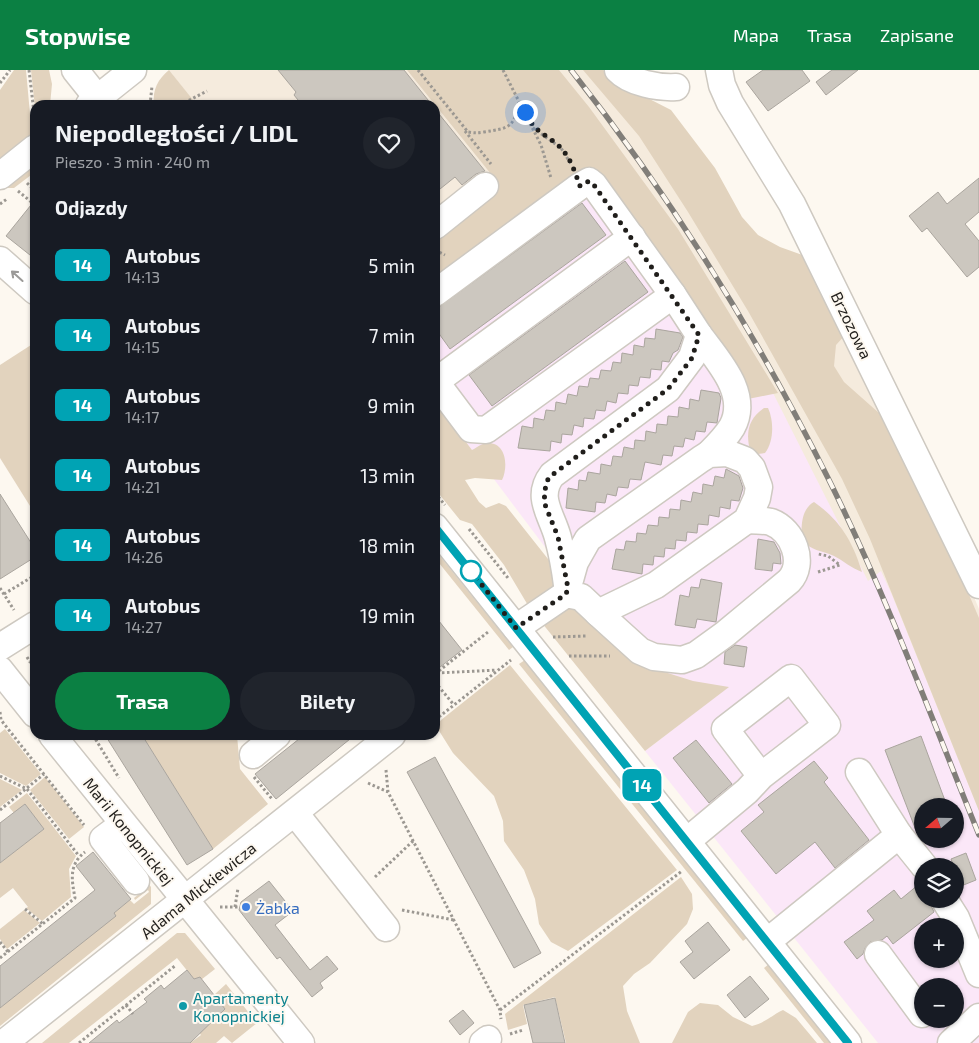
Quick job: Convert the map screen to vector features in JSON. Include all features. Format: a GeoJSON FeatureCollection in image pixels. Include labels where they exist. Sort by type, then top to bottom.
{"type":"FeatureCollection","features":[{"type":"Feature","properties":{"kind":"street"},"geometry":{"type":"LineString","coordinates":[[75,70],[94,100]]}},
{"type":"Feature","properties":{"kind":"street"},"geometry":{"type":"LineString","coordinates":[[618,70],[622,74],[653,86],[676,87]]}},
{"type":"Feature","properties":{"kind":"street","name":"Brzozowa"},"geometry":{"type":"LineString","coordinates":[[719,70],[722,85],[730,102],[792,204],[979,584]]}},
{"type":"Feature","properties":{"kind":"street"},"geometry":{"type":"LineString","coordinates":[[101,100],[144,74]]}},
{"type":"Feature","properties":{"kind":"street"},"geometry":{"type":"LineString","coordinates":[[0,176],[30,152]]}},
{"type":"Feature","properties":{"kind":"street"},"geometry":{"type":"LineString","coordinates":[[440,289],[589,181],[594,185],[673,295],[713,353],[736,393],[738,409],[732,427],[709,454],[588,539],[575,562],[567,591],[523,636]]}},
{"type":"Feature","properties":{"kind":"street"},"geometry":{"type":"LineString","coordinates":[[440,222],[485,186]]}},
{"type":"Feature","properties":{"kind":"street"},"geometry":{"type":"LineString","coordinates":[[440,377],[632,237]]}},
{"type":"Feature","properties":{"kind":"street"},"geometry":{"type":"LineString","coordinates":[[0,260],[30,286]]}},
{"type":"Feature","properties":{"kind":"street"},"geometry":{"type":"LineString","coordinates":[[440,388],[471,429],[486,430],[673,295]]}},
{"type":"Feature","properties":{"kind":"street"},"geometry":{"type":"LineString","coordinates":[[567,591],[558,537],[544,502],[546,482],[552,475],[668,389],[692,358],[699,335]]}},
{"type":"Feature","properties":{"kind":"street"},"geometry":{"type":"LineString","coordinates":[[732,427],[740,457]]}},
{"type":"Feature","properties":{"kind":"street"},"geometry":{"type":"LineString","coordinates":[[709,454],[727,454],[740,457],[752,468],[759,487],[757,498],[759,521]]}},
{"type":"Feature","properties":{"kind":"street"},"geometry":{"type":"LineString","coordinates":[[567,591],[581,598],[640,651],[669,660],[682,660],[696,654],[725,634],[790,581],[795,573],[795,545],[788,535],[759,521]]}},
{"type":"Feature","properties":{"kind":"street"},"geometry":{"type":"LineString","coordinates":[[598,612],[656,585],[759,521]]}},
{"type":"Feature","properties":{"kind":"street"},"geometry":{"type":"LineString","coordinates":[[440,532],[848,1043]]}},
{"type":"Feature","properties":{"kind":"street"},"geometry":{"type":"LineString","coordinates":[[0,647],[30,628]]}},
{"type":"Feature","properties":{"kind":"street"},"geometry":{"type":"LineString","coordinates":[[0,670],[30,708]]}},
{"type":"Feature","properties":{"kind":"street","name":"Marii Konopnickiej"},"geometry":{"type":"LineString","coordinates":[[56,740],[301,1043]]}},
{"type":"Feature","properties":{"kind":"street"},"geometry":{"type":"LineString","coordinates":[[253,755],[270,740]]}},
{"type":"Feature","properties":{"kind":"street","name":"Adama Mickiewicza"},"geometry":{"type":"LineString","coordinates":[[4,1043],[386,740]]}},
{"type":"Feature","properties":{"kind":"street"},"geometry":{"type":"LineString","coordinates":[[859,772],[899,836],[917,858]]}},
{"type":"Feature","properties":{"kind":"street"},"geometry":{"type":"LineString","coordinates":[[687,841],[761,776]]}},
{"type":"Feature","properties":{"kind":"street"},"geometry":{"type":"LineString","coordinates":[[295,813],[371,910]]}},
{"type":"Feature","properties":{"kind":"street"},"geometry":{"type":"LineString","coordinates":[[123,824],[103,839],[136,881]]}},
{"type":"Feature","properties":{"kind":"street"},"geometry":{"type":"LineString","coordinates":[[768,942],[899,836]]}},
{"type":"Feature","properties":{"kind":"street"},"geometry":{"type":"LineString","coordinates":[[950,908],[956,918],[979,974]]}},
{"type":"Feature","properties":{"kind":"street"},"geometry":{"type":"LineString","coordinates":[[878,954],[914,1003]]}},
{"type":"Feature","properties":{"kind":"street"},"geometry":{"type":"LineString","coordinates":[[951,1043],[979,1017]]}},
{"type":"Feature","properties":{"kind":"street"},"geometry":{"type":"LineString","coordinates":[[933,1028],[944,1043]]}},
{"type":"Feature","properties":{"kind":"path"},"geometry":{"type":"LineString","coordinates":[[0,83],[10,70]]}},
{"type":"Feature","properties":{"kind":"path"},"geometry":{"type":"LineString","coordinates":[[29,70],[33,100]]}},
{"type":"Feature","properties":{"kind":"path"},"geometry":{"type":"LineString","coordinates":[[418,70],[468,132],[493,132],[509,126],[516,116],[518,102]]}},
{"type":"Feature","properties":{"kind":"path"},"geometry":{"type":"LineString","coordinates":[[503,70],[533,128],[551,176],[554,205]]}},
{"type":"Feature","properties":{"kind":"path"},"geometry":{"type":"LineString","coordinates":[[144,74],[150,91],[150,100]]}},
{"type":"Feature","properties":{"kind":"path"},"geometry":{"type":"LineString","coordinates":[[190,100],[207,91]]}},
{"type":"Feature","properties":{"kind":"path"},"geometry":{"type":"LineString","coordinates":[[533,128],[565,153],[580,186]]}},
{"type":"Feature","properties":{"kind":"path"},"geometry":{"type":"LineString","coordinates":[[23,195],[30,201]]}},
{"type":"Feature","properties":{"kind":"path"},"geometry":{"type":"LineString","coordinates":[[4,594],[30,578]]}},
{"type":"Feature","properties":{"kind":"path"},"geometry":{"type":"LineString","coordinates":[[440,671],[488,632]]}},
{"type":"Feature","properties":{"kind":"path"},"geometry":{"type":"LineString","coordinates":[[440,716],[498,670],[523,636]]}},
{"type":"Feature","properties":{"kind":"path"},"geometry":{"type":"LineString","coordinates":[[564,655],[628,656],[640,651]]}},
{"type":"Feature","properties":{"kind":"path"},"geometry":{"type":"LineString","coordinates":[[440,674],[498,670]]}},
{"type":"Feature","properties":{"kind":"path"},"geometry":{"type":"LineString","coordinates":[[440,688],[454,705]]}},
{"type":"Feature","properties":{"kind":"path"},"geometry":{"type":"LineString","coordinates":[[386,768],[388,792],[500,1010]]}},
{"type":"Feature","properties":{"kind":"path"},"geometry":{"type":"LineString","coordinates":[[0,810],[44,774]]}},
{"type":"Feature","properties":{"kind":"path"},"geometry":{"type":"LineString","coordinates":[[0,776],[27,789],[80,856],[71,872],[75,898],[0,958]]}},
{"type":"Feature","properties":{"kind":"path"},"geometry":{"type":"LineString","coordinates":[[360,780],[388,792]]}},
{"type":"Feature","properties":{"kind":"path"},"geometry":{"type":"LineString","coordinates":[[414,840],[380,874],[371,910],[408,910],[454,920]]}},
{"type":"Feature","properties":{"kind":"path"},"geometry":{"type":"LineString","coordinates":[[523,1030],[494,1036],[500,1010],[682,871]]}},
{"type":"Feature","properties":{"kind":"path"},"geometry":{"type":"LineString","coordinates":[[211,906],[237,907],[239,884]]}},
{"type":"Feature","properties":{"kind":"path"},"geometry":{"type":"LineString","coordinates":[[25,909],[43,924]]}},
{"type":"Feature","properties":{"kind":"path"},"geometry":{"type":"LineString","coordinates":[[0,942],[8,952]]}},
{"type":"Feature","properties":{"kind":"path"},"geometry":{"type":"LineString","coordinates":[[79,1043],[176,965]]}},
{"type":"Feature","properties":{"kind":"path"},"geometry":{"type":"LineString","coordinates":[[126,1005],[133,1014]]}},
{"type":"Feature","properties":{"kind":"shaded area"},"geometry":{"type":"Polygon","coordinates":[[[14,70],[26,70],[30,137],[0,161],[0,90],[14,70]]]}},
{"type":"Feature","properties":{"kind":"shaded area"},"geometry":{"type":"Polygon","coordinates":[[[31,70],[49,70],[52,84],[50,100],[34,100],[31,70]]]}},
{"type":"Feature","properties":{"kind":"shaded area"},"geometry":{"type":"Polygon","coordinates":[[[169,70],[415,70],[439,100],[192,100],[169,70]]]}},
{"type":"Feature","properties":{"kind":"shaded area"},"geometry":{"type":"Polygon","coordinates":[[[169,70],[193,100],[154,100],[157,85],[169,70]]]}},
{"type":"Feature","properties":{"kind":"shaded area"},"geometry":{"type":"Polygon","coordinates":[[[407,70],[559,70],[589,107],[678,229],[778,393],[748,399],[655,258],[589,167],[440,275],[440,215],[491,174],[440,111],[440,100],[431,100],[407,70]]]}},
{"type":"Feature","properties":{"kind":"shaded area"},"geometry":{"type":"Polygon","coordinates":[[[538,70],[613,70],[758,279],[850,337],[963,571],[979,609],[979,881],[964,834],[964,798],[950,798],[538,70]]]}},
{"type":"Feature","properties":{"kind":"shaded area"},"geometry":{"type":"Polygon","coordinates":[[[583,70],[603,70],[626,87],[671,110],[715,168],[742,217],[758,235],[780,247],[808,257],[846,334],[836,345],[834,366],[844,382],[879,413],[964,583],[979,618],[979,811],[870,539],[842,479],[748,311],[688,212],[639,136],[583,70]]]}},
{"type":"Feature","properties":{"kind":"shaded area"},"geometry":{"type":"Polygon","coordinates":[[[440,101],[511,190],[440,249],[440,101]]]}},
{"type":"Feature","properties":{"kind":"shaded area"},"geometry":{"type":"Polygon","coordinates":[[[591,152],[774,395],[868,581],[881,571],[892,595],[979,811],[979,1043],[878,1043],[645,751],[679,725],[440,408],[440,269],[591,152]]]}},
{"type":"Feature","properties":{"kind":"shaded area"},"geometry":{"type":"Polygon","coordinates":[[[30,167],[30,176],[14,188],[4,188],[30,167]]]}},
{"type":"Feature","properties":{"kind":"shaded area"},"geometry":{"type":"Polygon","coordinates":[[[30,346],[30,506],[0,458],[0,365],[30,346]]]}},
{"type":"Feature","properties":{"kind":"shaded area"},"geometry":{"type":"Polygon","coordinates":[[[440,408],[472,450],[491,443],[501,449],[505,461],[502,480],[475,478],[465,480],[479,502],[486,508],[499,503],[506,506],[552,564],[553,586],[538,603],[529,607],[504,565],[472,524],[460,520],[440,495],[440,408]]]}},
{"type":"Feature","properties":{"kind":"shaded area"},"geometry":{"type":"Polygon","coordinates":[[[764,408],[768,408],[770,413],[771,437],[765,453],[758,454],[749,446],[748,434],[752,420],[764,408]]]}},
{"type":"Feature","properties":{"kind":"shaded area"},"geometry":{"type":"Polygon","coordinates":[[[814,502],[831,516],[844,532],[850,541],[862,572],[834,556],[805,544],[802,540],[804,514],[806,509],[814,502]]]}},
{"type":"Feature","properties":{"kind":"shaded area"},"geometry":{"type":"Polygon","coordinates":[[[440,556],[513,647],[509,650],[440,564],[440,556]]]}},
{"type":"Feature","properties":{"kind":"shaded area"},"geometry":{"type":"Polygon","coordinates":[[[561,608],[570,608],[581,613],[655,669],[693,681],[729,687],[645,751],[542,623],[561,608]]]}},
{"type":"Feature","properties":{"kind":"shaded area"},"geometry":{"type":"Polygon","coordinates":[[[525,660],[747,938],[743,941],[519,664],[525,660]]]}},
{"type":"Feature","properties":{"kind":"shaded area"},"geometry":{"type":"Polygon","coordinates":[[[510,665],[677,870],[568,951],[551,942],[539,924],[535,899],[524,870],[504,841],[503,821],[494,796],[453,753],[440,732],[441,720],[510,665]]]}},
{"type":"Feature","properties":{"kind":"shaded area"},"geometry":{"type":"Polygon","coordinates":[[[5,729],[41,774],[26,786],[0,773],[0,733],[5,729]]]}},
{"type":"Feature","properties":{"kind":"shaded area"},"geometry":{"type":"Polygon","coordinates":[[[145,740],[237,740],[240,769],[268,804],[213,849],[145,740]]]}},
{"type":"Feature","properties":{"kind":"shaded area"},"geometry":{"type":"Polygon","coordinates":[[[45,777],[84,827],[69,839],[30,790],[45,777]]]}},
{"type":"Feature","properties":{"kind":"shaded area"},"geometry":{"type":"Polygon","coordinates":[[[0,779],[22,790],[0,807],[0,779]]]}},
{"type":"Feature","properties":{"kind":"shaded area"},"geometry":{"type":"Polygon","coordinates":[[[27,793],[76,856],[69,869],[71,897],[42,921],[26,908],[28,907],[13,888],[0,898],[0,863],[44,829],[25,804],[14,813],[9,807],[27,793]]]}},
{"type":"Feature","properties":{"kind":"shaded area"},"geometry":{"type":"Polygon","coordinates":[[[681,877],[692,894],[693,909],[687,924],[650,963],[634,974],[623,986],[627,1011],[640,1043],[566,1043],[555,997],[523,1005],[527,1024],[508,1030],[505,1014],[681,877]]]}},
{"type":"Feature","properties":{"kind":"shaded area"},"geometry":{"type":"Polygon","coordinates":[[[144,878],[151,887],[151,904],[0,1026],[0,1008],[115,916],[114,913],[130,900],[134,904],[149,892],[148,890],[135,900],[134,898],[139,894],[138,884],[144,878]]]}},
{"type":"Feature","properties":{"kind":"shaded area"},"geometry":{"type":"Polygon","coordinates":[[[24,910],[40,923],[7,949],[0,939],[0,929],[24,910]]]}},
{"type":"Feature","properties":{"kind":"shaded area"},"geometry":{"type":"Polygon","coordinates":[[[177,933],[185,933],[215,969],[197,983],[177,958],[69,1043],[42,1043],[177,933]]]}},
{"type":"Feature","properties":{"kind":"shaded area"},"geometry":{"type":"Polygon","coordinates":[[[769,964],[832,1043],[824,1043],[764,968],[769,964]]]}},
{"type":"Feature","properties":{"kind":"shaded area"},"geometry":{"type":"Polygon","coordinates":[[[226,984],[257,1023],[232,1043],[224,1036],[216,1043],[190,1043],[201,1035],[198,1031],[225,1009],[214,995],[226,984]]]}},
{"type":"Feature","properties":{"kind":"shaded area"},"geometry":{"type":"Polygon","coordinates":[[[700,1003],[718,1005],[733,1017],[752,1026],[783,1010],[796,1018],[817,1043],[672,1043],[688,1012],[700,1003]]]}},
{"type":"Feature","properties":{"kind":"building"},"geometry":{"type":"Polygon","coordinates":[[[278,70],[404,70],[428,100],[298,100],[294,95],[296,92],[278,70]]]}},
{"type":"Feature","properties":{"kind":"building"},"geometry":{"type":"Polygon","coordinates":[[[763,70],[802,70],[810,81],[768,111],[746,82],[763,70]]]}},
{"type":"Feature","properties":{"kind":"building"},"geometry":{"type":"Polygon","coordinates":[[[832,70],[858,70],[826,95],[816,82],[832,70]]]}},
{"type":"Feature","properties":{"kind":"building"},"geometry":{"type":"Polygon","coordinates":[[[440,115],[485,171],[476,174],[462,185],[455,177],[440,189],[440,115]]]}},
{"type":"Feature","properties":{"kind":"building"},"geometry":{"type":"Polygon","coordinates":[[[979,178],[979,212],[965,224],[979,241],[979,267],[967,277],[927,228],[922,232],[909,216],[938,192],[947,204],[979,178]]]}},
{"type":"Feature","properties":{"kind":"building"},"geometry":{"type":"Polygon","coordinates":[[[582,203],[606,235],[450,349],[440,335],[440,306],[582,203]]]}},
{"type":"Feature","properties":{"kind":"building"},"geometry":{"type":"Polygon","coordinates":[[[30,206],[30,255],[6,236],[30,206]]]}},
{"type":"Feature","properties":{"kind":"building"},"geometry":{"type":"Polygon","coordinates":[[[625,261],[648,292],[492,406],[469,375],[625,261]]]}},
{"type":"Feature","properties":{"kind":"building"},"geometry":{"type":"Polygon","coordinates":[[[656,329],[680,333],[683,337],[678,350],[673,353],[669,362],[662,361],[661,370],[651,369],[650,378],[640,377],[638,386],[629,385],[628,394],[618,393],[616,403],[607,401],[605,411],[596,410],[594,419],[584,418],[583,427],[574,425],[572,435],[562,434],[561,443],[551,441],[550,451],[518,448],[522,426],[533,428],[534,418],[544,420],[546,410],[555,411],[556,402],[566,404],[568,394],[577,396],[579,386],[588,387],[590,378],[599,379],[601,370],[611,371],[613,362],[621,363],[622,353],[633,355],[634,345],[644,347],[645,338],[655,339],[656,329]]]}},
{"type":"Feature","properties":{"kind":"building"},"geometry":{"type":"Polygon","coordinates":[[[701,390],[719,393],[721,398],[717,423],[707,422],[705,432],[696,431],[694,440],[685,438],[683,447],[674,446],[672,456],[663,455],[661,465],[645,462],[641,480],[630,479],[628,488],[618,487],[616,496],[607,494],[605,503],[596,502],[595,512],[566,508],[568,488],[578,490],[579,480],[586,481],[588,472],[600,474],[601,464],[611,466],[613,456],[622,457],[624,447],[634,449],[635,440],[645,441],[646,431],[656,433],[657,424],[667,425],[668,416],[678,417],[679,407],[689,409],[690,399],[699,401],[701,390]]]}},
{"type":"Feature","properties":{"kind":"building"},"geometry":{"type":"Polygon","coordinates":[[[726,469],[739,476],[743,488],[739,501],[731,500],[730,509],[720,507],[719,517],[709,515],[708,525],[698,524],[697,533],[687,532],[686,541],[676,540],[675,549],[665,548],[664,557],[654,556],[653,565],[643,564],[642,574],[612,569],[616,549],[624,550],[626,541],[636,542],[637,533],[646,534],[648,525],[658,526],[659,517],[669,518],[670,509],[680,510],[681,500],[691,502],[693,492],[702,494],[703,484],[713,486],[715,476],[724,478],[726,469]]]}},
{"type":"Feature","properties":{"kind":"building"},"geometry":{"type":"Polygon","coordinates":[[[0,494],[30,541],[30,560],[0,579],[0,494]]]}},
{"type":"Feature","properties":{"kind":"building"},"geometry":{"type":"Polygon","coordinates":[[[758,539],[774,542],[780,553],[781,564],[773,563],[772,571],[755,569],[758,539]]]}},
{"type":"Feature","properties":{"kind":"building"},"geometry":{"type":"Polygon","coordinates":[[[701,579],[722,583],[716,622],[697,619],[695,628],[675,625],[680,595],[689,597],[691,587],[699,588],[701,579]]]}},
{"type":"Feature","properties":{"kind":"building"},"geometry":{"type":"Polygon","coordinates":[[[440,622],[462,650],[440,667],[440,622]]]}},
{"type":"Feature","properties":{"kind":"building"},"geometry":{"type":"Polygon","coordinates":[[[735,645],[747,647],[744,667],[724,664],[725,652],[735,645]]]}},
{"type":"Feature","properties":{"kind":"building"},"geometry":{"type":"Polygon","coordinates":[[[921,736],[944,798],[914,798],[914,825],[885,750],[921,736]]]}},
{"type":"Feature","properties":{"kind":"building"},"geometry":{"type":"Polygon","coordinates":[[[108,740],[145,740],[213,849],[187,865],[108,740]]]}},
{"type":"Feature","properties":{"kind":"building"},"geometry":{"type":"Polygon","coordinates":[[[298,740],[349,740],[276,799],[255,774],[298,740]]]}},
{"type":"Feature","properties":{"kind":"building"},"geometry":{"type":"Polygon","coordinates":[[[696,740],[732,784],[709,803],[673,758],[696,740]]]}},
{"type":"Feature","properties":{"kind":"building"},"geometry":{"type":"Polygon","coordinates":[[[435,757],[541,953],[514,968],[407,772],[435,757]]]}},
{"type":"Feature","properties":{"kind":"building"},"geometry":{"type":"Polygon","coordinates":[[[814,761],[828,778],[824,782],[869,840],[835,868],[815,842],[776,874],[741,831],[764,812],[758,805],[814,761]]]}},
{"type":"Feature","properties":{"kind":"building"},"geometry":{"type":"Polygon","coordinates":[[[25,804],[44,829],[0,863],[0,823],[25,804]]]}},
{"type":"Feature","properties":{"kind":"building"},"geometry":{"type":"Polygon","coordinates":[[[93,852],[131,899],[114,913],[116,916],[0,1008],[0,966],[95,890],[76,866],[93,852]]]}},
{"type":"Feature","properties":{"kind":"building"},"geometry":{"type":"Polygon","coordinates":[[[966,853],[976,880],[964,885],[964,858],[954,858],[966,853]]]}},
{"type":"Feature","properties":{"kind":"building"},"geometry":{"type":"Polygon","coordinates":[[[269,881],[293,911],[275,925],[310,970],[327,956],[338,969],[320,983],[323,988],[312,997],[280,957],[277,959],[239,910],[241,902],[269,881]]]}},
{"type":"Feature","properties":{"kind":"building"},"geometry":{"type":"Polygon","coordinates":[[[914,888],[914,908],[932,908],[934,912],[926,918],[914,918],[914,928],[893,944],[887,936],[882,940],[870,942],[863,954],[857,959],[844,942],[874,920],[867,911],[894,890],[901,899],[914,888]]]}},
{"type":"Feature","properties":{"kind":"building"},"geometry":{"type":"Polygon","coordinates":[[[708,922],[730,950],[694,979],[680,962],[693,952],[685,941],[708,922]]]}},
{"type":"Feature","properties":{"kind":"building","name":"Apartamenty Konopnickiej"},"geometry":{"type":"Polygon","coordinates":[[[187,970],[194,979],[200,977],[225,1009],[190,1043],[89,1043],[117,1020],[119,1023],[147,1002],[144,999],[161,985],[164,989],[187,970]]]}},
{"type":"Feature","properties":{"kind":"building"},"geometry":{"type":"Polygon","coordinates":[[[750,976],[769,999],[745,1018],[727,995],[750,976]]]}},
{"type":"Feature","properties":{"kind":"building"},"geometry":{"type":"Polygon","coordinates":[[[555,998],[565,1043],[533,1043],[524,1005],[555,998]]]}},
{"type":"Feature","properties":{"kind":"building"},"geometry":{"type":"Polygon","coordinates":[[[463,1010],[474,1023],[460,1035],[449,1021],[463,1010]]]}},
{"type":"Feature","properties":{"kind":"railway"},"geometry":{"type":"LineString","coordinates":[[571,70],[608,118],[678,217],[742,320],[801,426],[870,567],[979,835]]}},
{"type":"Feature","properties":{"kind":"bus line","name":"14"},"geometry":{"type":"LineString","coordinates":[[440,533],[848,1043]]}},
{"type":"Feature","properties":{"kind":"place","name":"Żabka"},"geometry":{"type":"Point","coordinates":[246,907]}},
{"type":"Feature","properties":{"kind":"place","name":"Apartamenty Konopnickiej"},"geometry":{"type":"Point","coordinates":[183,1006]}},
{"type":"Feature","properties":{"kind":"route"},"geometry":{"type":"LineString","coordinates":[[471,571],[516,628],[566,594],[568,588],[558,537],[544,502],[546,482],[552,475],[668,389],[692,358],[699,335],[673,295],[594,185],[589,181],[580,186],[569,158],[561,148],[533,128],[525,112]]}}]}
